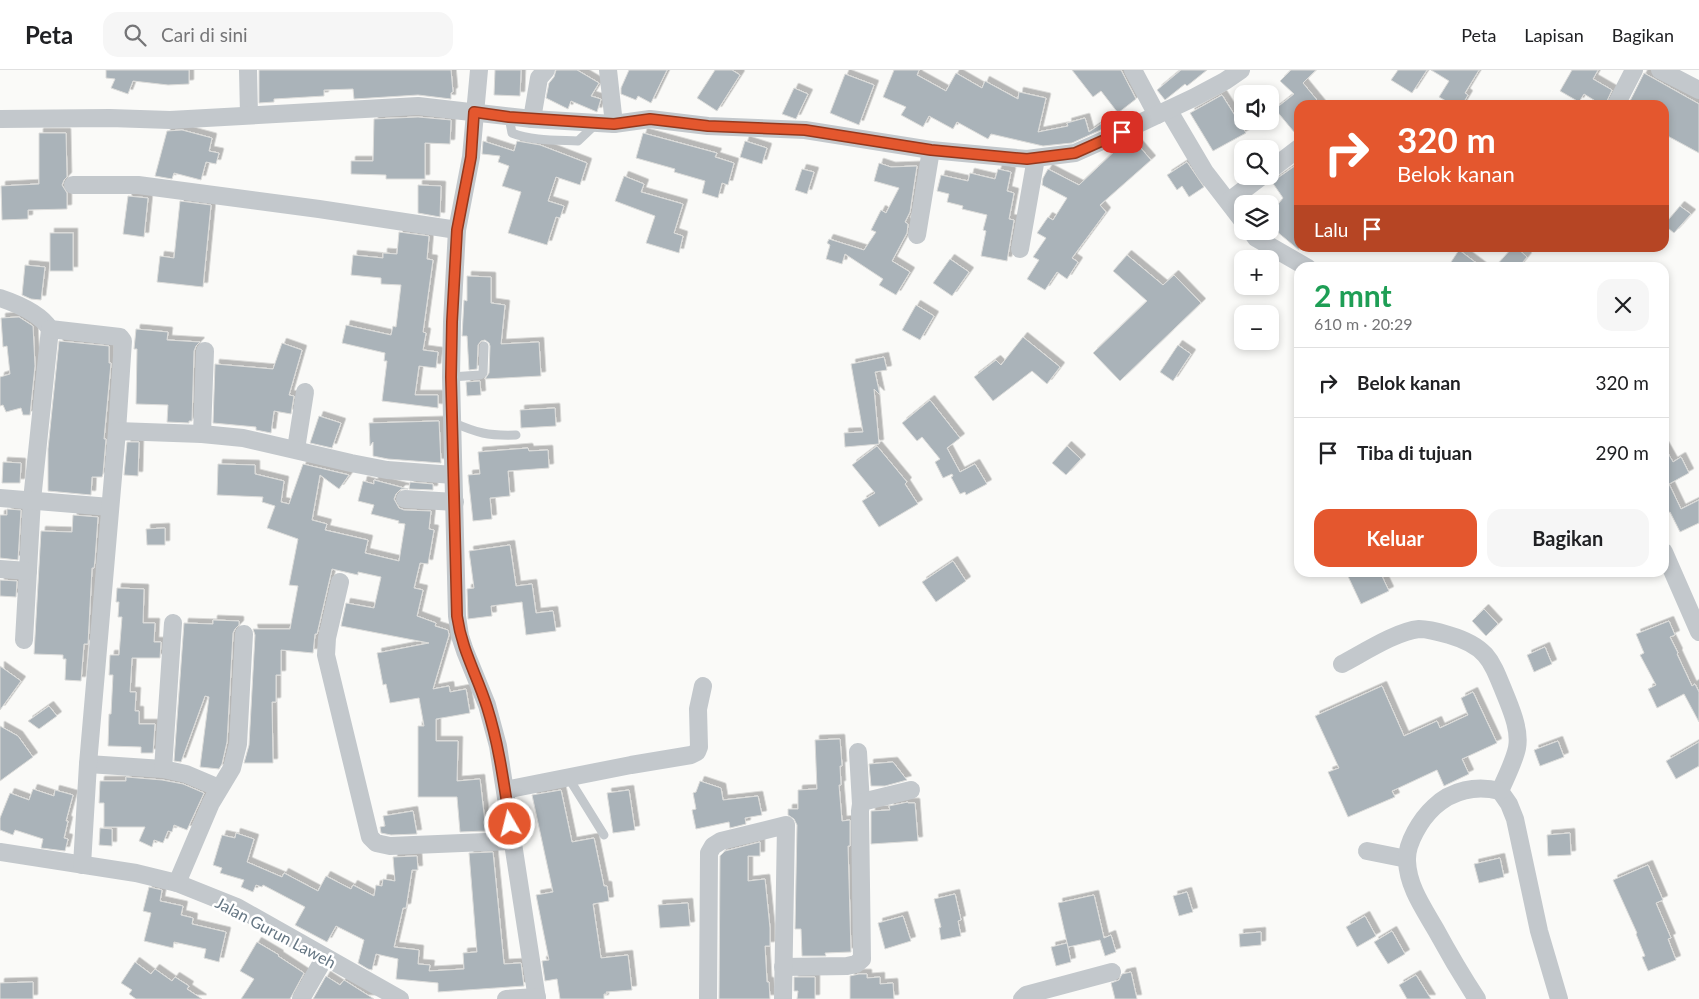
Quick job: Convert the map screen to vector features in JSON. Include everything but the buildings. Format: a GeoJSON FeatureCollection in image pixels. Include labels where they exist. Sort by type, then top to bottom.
{"type":"FeatureCollection","features":[{"type":"Feature","properties":{"kind":"street"},"geometry":{"type":"LineString","coordinates":[[248,70],[249,115]]}},
{"type":"Feature","properties":{"kind":"street"},"geometry":{"type":"LineString","coordinates":[[479,70],[471,157],[457,230],[452,322],[451,377],[457,616],[460,636],[487,705],[498,746],[537,998],[506,999]]}},
{"type":"Feature","properties":{"kind":"street"},"geometry":{"type":"LineString","coordinates":[[532,119],[539,78],[546,70]]}},
{"type":"Feature","properties":{"kind":"street"},"geometry":{"type":"LineString","coordinates":[[606,123],[608,70]]}},
{"type":"Feature","properties":{"kind":"street"},"geometry":{"type":"LineString","coordinates":[[1133,70],[1204,172],[1234,208]]}},
{"type":"Feature","properties":{"kind":"street"},"geometry":{"type":"LineString","coordinates":[[0,119],[110,118],[170,120],[418,106],[532,119],[606,123],[650,119],[708,126],[805,130],[931,150],[1027,159],[1075,153],[1163,113],[1225,81],[1240,70]]}},
{"type":"Feature","properties":{"kind":"street"},"geometry":{"type":"LineString","coordinates":[[1619,100],[1634,70]]}},
{"type":"Feature","properties":{"kind":"street"},"geometry":{"type":"LineString","coordinates":[[1660,70],[1699,90]]}},
{"type":"Feature","properties":{"kind":"street"},"geometry":{"type":"LineString","coordinates":[[917,235],[931,150]]}},
{"type":"Feature","properties":{"kind":"street"},"geometry":{"type":"LineString","coordinates":[[1279,163],[1294,152]]}},
{"type":"Feature","properties":{"kind":"street"},"geometry":{"type":"LineString","coordinates":[[1020,249],[1036,158]]}},
{"type":"Feature","properties":{"kind":"street"},"geometry":{"type":"LineString","coordinates":[[73,185],[138,185],[319,209],[457,230]]}},
{"type":"Feature","properties":{"kind":"street"},"geometry":{"type":"LineString","coordinates":[[1229,201],[1250,185]]}},
{"type":"Feature","properties":{"kind":"street"},"geometry":{"type":"LineString","coordinates":[[1259,240],[1298,262]]}},
{"type":"Feature","properties":{"kind":"street"},"geometry":{"type":"LineString","coordinates":[[0,298],[36,315],[46,322],[50,330],[32,500],[24,640]]}},
{"type":"Feature","properties":{"kind":"street"},"geometry":{"type":"LineString","coordinates":[[50,330],[120,337],[123,341],[88,764],[82,865]]}},
{"type":"Feature","properties":{"kind":"street"},"geometry":{"type":"LineString","coordinates":[[202,434],[205,351]]}},
{"type":"Feature","properties":{"kind":"street"},"geometry":{"type":"LineString","coordinates":[[296,450],[305,392]]}},
{"type":"Feature","properties":{"kind":"street"},"geometry":{"type":"LineString","coordinates":[[117,431],[202,434],[243,438],[387,470],[453,475]]}},
{"type":"Feature","properties":{"kind":"street"},"geometry":{"type":"LineString","coordinates":[[0,498],[110,507]]}},
{"type":"Feature","properties":{"kind":"street"},"geometry":{"type":"LineString","coordinates":[[405,499],[455,502]]}},
{"type":"Feature","properties":{"kind":"street"},"geometry":{"type":"LineString","coordinates":[[1669,563],[1699,632]]}},
{"type":"Feature","properties":{"kind":"street"},"geometry":{"type":"LineString","coordinates":[[0,569],[28,571]]}},
{"type":"Feature","properties":{"kind":"street"},"geometry":{"type":"LineString","coordinates":[[340,582],[326,638],[326,655],[370,836],[376,843],[390,846],[512,841]]}},
{"type":"Feature","properties":{"kind":"street"},"geometry":{"type":"LineString","coordinates":[[163,769],[173,623]]}},
{"type":"Feature","properties":{"kind":"street"},"geometry":{"type":"LineString","coordinates":[[1342,664],[1402,634],[1417,630],[1435,631],[1459,638],[1478,648],[1492,662],[1516,728],[1517,748],[1500,791]]}},
{"type":"Feature","properties":{"kind":"street"},"geometry":{"type":"LineString","coordinates":[[177,883],[201,825],[219,788],[232,768],[238,744],[244,634]]}},
{"type":"Feature","properties":{"kind":"street"},"geometry":{"type":"LineString","coordinates":[[505,790],[640,763],[691,755],[697,752],[699,747],[698,708],[703,686]]}},
{"type":"Feature","properties":{"kind":"street"},"geometry":{"type":"LineString","coordinates":[[784,967],[847,966],[856,964],[862,959],[861,804],[858,752]]}},
{"type":"Feature","properties":{"kind":"street"},"geometry":{"type":"LineString","coordinates":[[88,764],[163,769],[186,774],[219,788]]}},
{"type":"Feature","properties":{"kind":"street"},"geometry":{"type":"LineString","coordinates":[[1476,999],[1415,894],[1409,875],[1407,859],[1419,825],[1428,812],[1440,801],[1457,793],[1486,787],[1500,791],[1509,804],[1515,819],[1539,931],[1559,999]]}},
{"type":"Feature","properties":{"kind":"street"},"geometry":{"type":"LineString","coordinates":[[861,804],[866,801],[911,790]]}},
{"type":"Feature","properties":{"kind":"street"},"geometry":{"type":"LineString","coordinates":[[708,999],[708,854],[712,846],[721,841],[786,825],[784,999]]}},
{"type":"Feature","properties":{"kind":"street"},"geometry":{"type":"LineString","coordinates":[[1367,851],[1407,859]]}},
{"type":"Feature","properties":{"kind":"street","name":"Jalan Gurun Laweh"},"geometry":{"type":"LineString","coordinates":[[0,852],[136,873],[177,883],[237,907],[400,999]]}},
{"type":"Feature","properties":{"kind":"street"},"geometry":{"type":"LineString","coordinates":[[301,999],[325,957]]}},
{"type":"Feature","properties":{"kind":"street"},"geometry":{"type":"LineString","coordinates":[[1022,999],[1026,996],[1112,972]]}},
{"type":"Feature","properties":{"kind":"lane"},"geometry":{"type":"LineString","coordinates":[[509,117],[512,133],[522,137],[578,141],[606,123]]}},
{"type":"Feature","properties":{"kind":"lane"},"geometry":{"type":"LineString","coordinates":[[451,377],[480,375],[483,373],[484,346]]}},
{"type":"Feature","properties":{"kind":"lane"},"geometry":{"type":"LineString","coordinates":[[452,422],[483,434],[494,436],[516,435]]}},
{"type":"Feature","properties":{"kind":"lane"},"geometry":{"type":"LineString","coordinates":[[568,777],[604,835]]}},
{"type":"Feature","properties":{"kind":"route"},"geometry":{"type":"LineString","coordinates":[[510,824],[498,746],[487,705],[465,652],[457,616],[451,377],[452,322],[457,230],[471,157],[474,112],[509,117],[614,124],[650,119],[708,126],[805,130],[931,150],[1027,159],[1075,153],[1122,132]]}}]}
